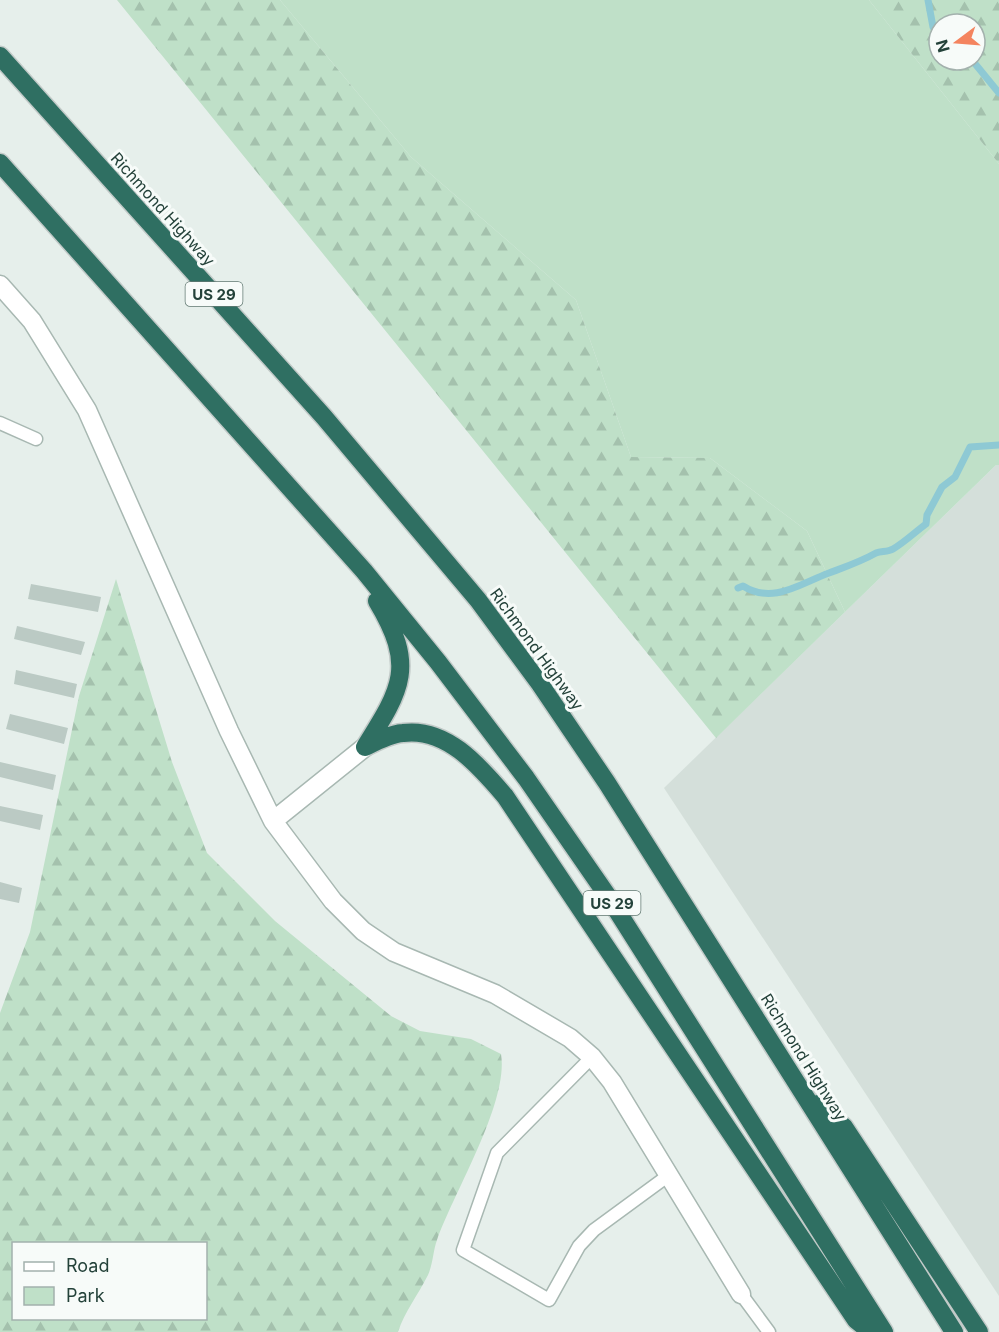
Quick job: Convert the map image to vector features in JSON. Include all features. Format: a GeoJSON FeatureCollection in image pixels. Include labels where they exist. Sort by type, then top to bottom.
{"type":"FeatureCollection","features":[{"type":"Feature","properties":{"kind":"highway","name":"Richmond Highway"},"geometry":{"type":"LineString","coordinates":[[0,56],[324,417],[478,600],[607,783],[954,1332]]}},
{"type":"Feature","properties":{"kind":"highway","name":"US 29"},"geometry":{"type":"LineString","coordinates":[[0,163],[302,501],[431,653],[526,778],[609,898],[884,1332]]}},
{"type":"Feature","properties":{"kind":"highway"},"geometry":{"type":"LineString","coordinates":[[302,501],[369,586],[388,618],[398,645],[401,667],[399,686],[393,702],[365,747]]}},
{"type":"Feature","properties":{"kind":"highway"},"geometry":{"type":"LineString","coordinates":[[365,747],[405,732],[420,732],[437,737],[458,749],[480,768],[505,796],[856,1320],[871,1332]]}},
{"type":"Feature","properties":{"kind":"highway"},"geometry":{"type":"LineString","coordinates":[[802,1090],[844,1127],[979,1332]]}},
{"type":"Feature","properties":{"kind":"street"},"geometry":{"type":"LineString","coordinates":[[0,285],[32,321],[87,410],[229,731],[273,821],[333,901],[363,931],[394,952],[495,994],[570,1038],[592,1057],[612,1082],[741,1294]]}},
{"type":"Feature","properties":{"kind":"street"},"geometry":{"type":"LineString","coordinates":[[273,821],[365,747]]}},
{"type":"Feature","properties":{"kind":"lane"},"geometry":{"type":"LineString","coordinates":[[0,423],[36,439]]}},
{"type":"Feature","properties":{"kind":"lane"},"geometry":{"type":"LineString","coordinates":[[592,1057],[496,1153],[463,1250],[549,1300],[579,1246],[586,1238],[669,1175]]}},
{"type":"Feature","properties":{"kind":"lane"},"geometry":{"type":"LineString","coordinates":[[741,1294],[769,1332]]}},
{"type":"Feature","properties":{"kind":"shaded area"},"geometry":{"type":"Polygon","coordinates":[[[996,465],[999,465],[999,1296],[664,788],[996,465]]]}},
{"type":"Feature","properties":{"kind":"green space"},"geometry":{"type":"Polygon","coordinates":[[[117,0],[280,0],[411,157],[576,300],[631,457],[710,458],[807,531],[845,612],[716,738],[117,0]]]}},
{"type":"Feature","properties":{"kind":"green space"},"geometry":{"type":"Polygon","coordinates":[[[280,0],[869,0],[999,164],[999,465],[996,465],[845,612],[807,531],[710,458],[631,457],[576,300],[411,157],[280,0]]]}},
{"type":"Feature","properties":{"kind":"green space"},"geometry":{"type":"Polygon","coordinates":[[[869,0],[999,0],[999,164],[869,0]]]}},
{"type":"Feature","properties":{"kind":"green space"},"geometry":{"type":"Polygon","coordinates":[[[116,579],[172,762],[207,853],[275,921],[391,1016],[420,1031],[471,1039],[501,1054],[501,1074],[497,1097],[489,1121],[437,1240],[428,1275],[398,1332],[0,1332],[0,1013],[30,932],[79,696],[116,579]]]}},
{"type":"Feature","properties":{"kind":"building"},"geometry":{"type":"Polygon","coordinates":[[[31,584],[101,597],[98,612],[28,599],[31,584]]]}},
{"type":"Feature","properties":{"kind":"building"},"geometry":{"type":"Polygon","coordinates":[[[17,626],[85,642],[81,655],[14,639],[17,626]]]}},
{"type":"Feature","properties":{"kind":"building"},"geometry":{"type":"Polygon","coordinates":[[[16,670],[77,684],[74,698],[14,684],[16,670]]]}},
{"type":"Feature","properties":{"kind":"building"},"geometry":{"type":"Polygon","coordinates":[[[10,714],[68,728],[64,744],[6,729],[10,714]]]}},
{"type":"Feature","properties":{"kind":"building"},"geometry":{"type":"Polygon","coordinates":[[[0,762],[56,775],[53,790],[0,777],[0,762]]]}},
{"type":"Feature","properties":{"kind":"building"},"geometry":{"type":"Polygon","coordinates":[[[0,806],[43,815],[40,830],[0,821],[0,806]]]}},
{"type":"Feature","properties":{"kind":"building"},"geometry":{"type":"Polygon","coordinates":[[[0,882],[22,888],[19,903],[0,899],[0,882]]]}},
{"type":"Feature","properties":{"kind":"waterway"},"geometry":{"type":"LineString","coordinates":[[928,0],[930,12]]}},
{"type":"Feature","properties":{"kind":"waterway"},"geometry":{"type":"LineString","coordinates":[[982,72],[999,93]]}},
{"type":"Feature","properties":{"kind":"waterway"},"geometry":{"type":"LineString","coordinates":[[738,588],[743,586],[754,591],[776,593],[876,553],[893,549],[926,524],[927,515],[942,487],[955,477],[970,447],[999,445]]}}]}
